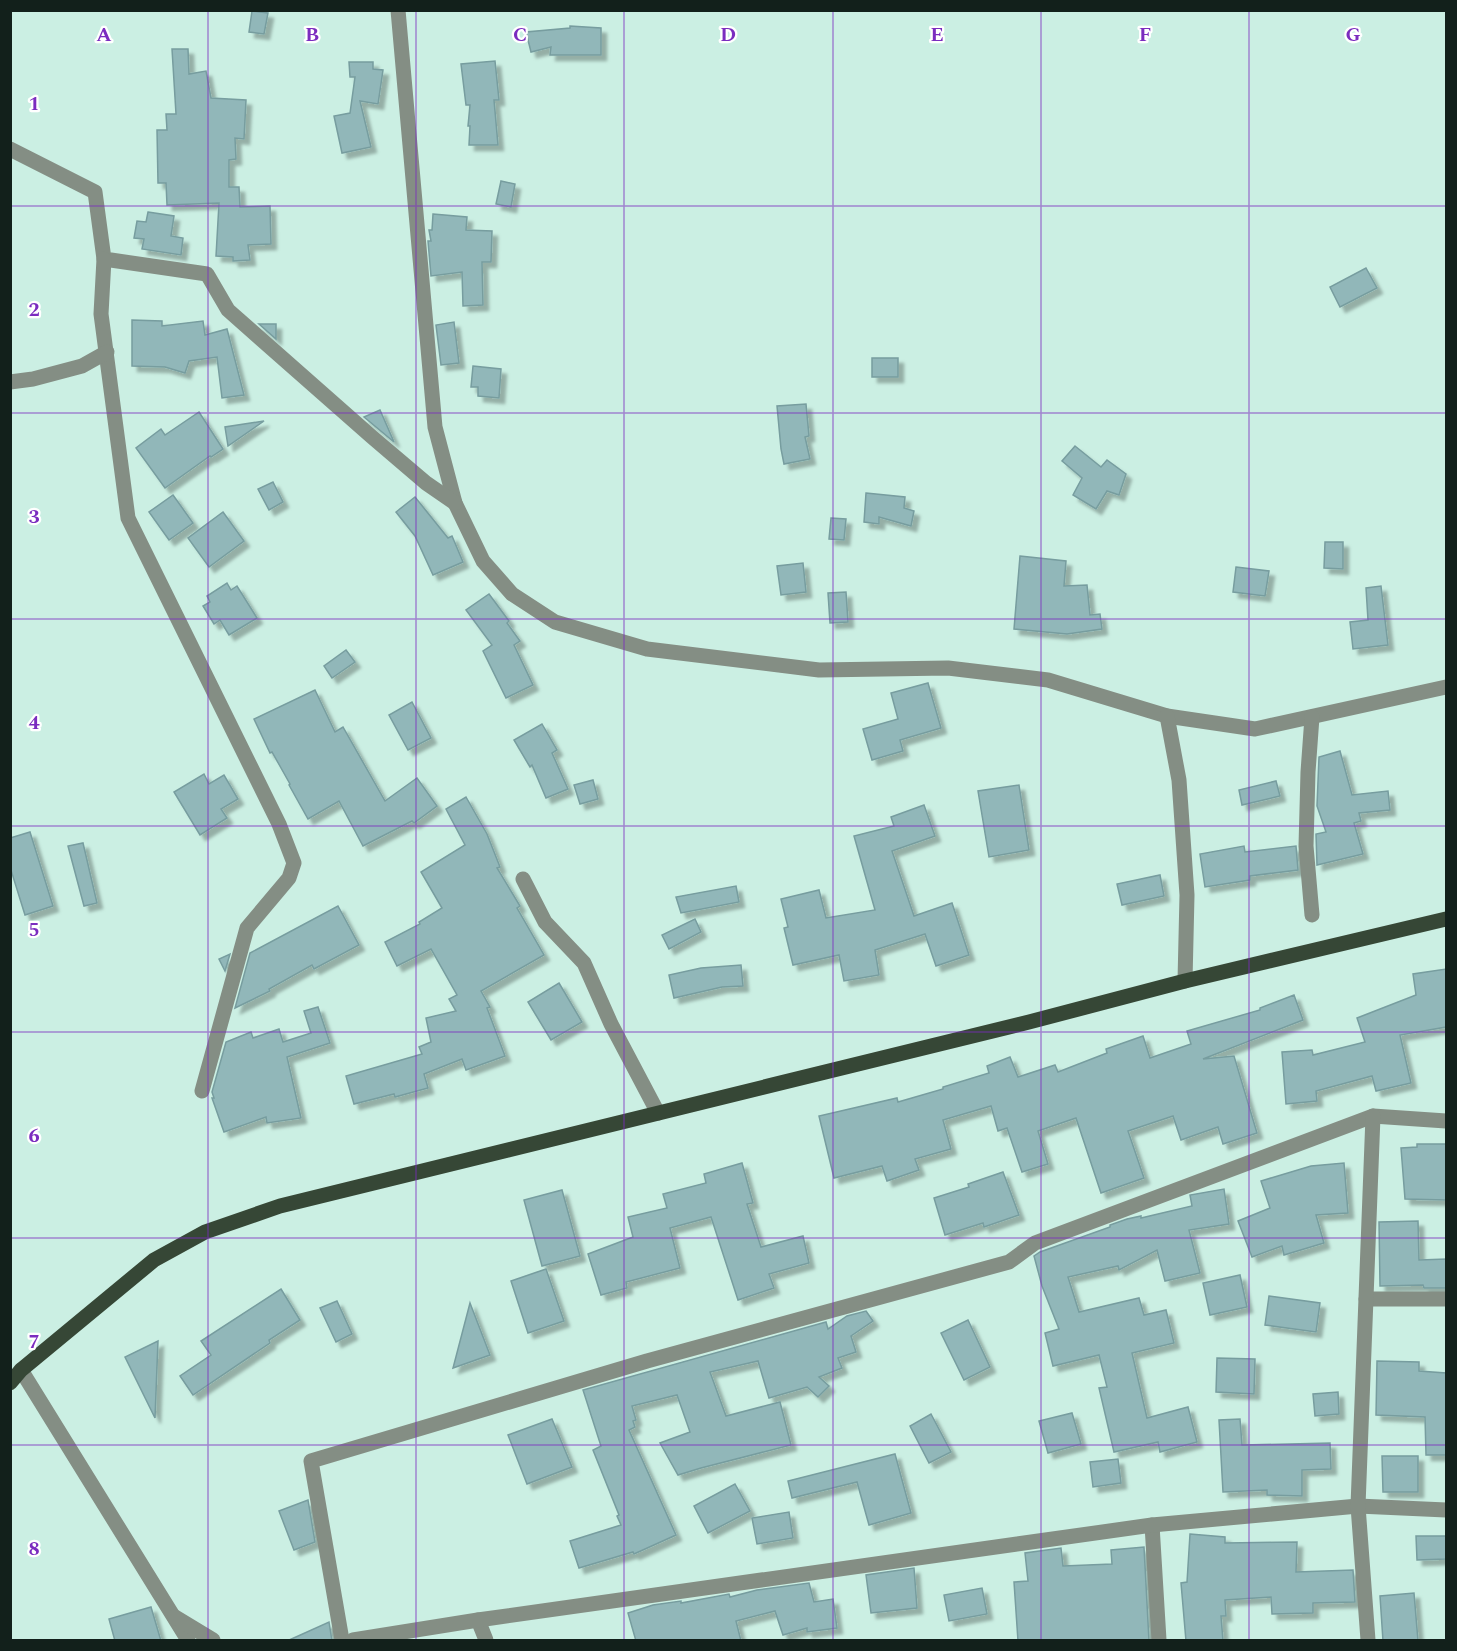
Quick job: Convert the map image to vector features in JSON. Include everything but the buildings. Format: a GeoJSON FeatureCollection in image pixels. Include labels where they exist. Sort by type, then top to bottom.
{"type":"FeatureCollection","features":[{"type":"Feature","properties":{"kind":"main road"},"geometry":{"type":"LineString","coordinates":[[10,1383],[21,1370],[154,1260],[205,1232],[280,1206],[1029,1022],[1185,981],[1446,920]]}},
{"type":"Feature","properties":{"kind":"street"},"geometry":{"type":"LineString","coordinates":[[398,10],[435,427],[455,503],[483,561],[512,594],[555,622],[647,649],[819,670],[948,668],[1048,680],[1167,716],[1255,729],[1446,687]]}},
{"type":"Feature","properties":{"kind":"street"},"geometry":{"type":"LineString","coordinates":[[10,149],[95,192],[104,258],[100,314],[107,351],[128,518],[279,824],[294,862],[289,878],[247,928],[202,1091]]}},
{"type":"Feature","properties":{"kind":"street"},"geometry":{"type":"LineString","coordinates":[[104,258],[207,274],[228,310],[426,483],[455,503]]}},
{"type":"Feature","properties":{"kind":"street"},"geometry":{"type":"LineString","coordinates":[[10,382],[33,379],[82,366],[107,351]]}},
{"type":"Feature","properties":{"kind":"street"},"geometry":{"type":"LineString","coordinates":[[1167,716],[1179,780],[1187,895],[1185,981]]}},
{"type":"Feature","properties":{"kind":"street"},"geometry":{"type":"LineString","coordinates":[[1312,717],[1306,846],[1312,915]]}},
{"type":"Feature","properties":{"kind":"street"},"geometry":{"type":"LineString","coordinates":[[523,879],[545,922],[584,963],[611,1024],[658,1113]]}},
{"type":"Feature","properties":{"kind":"street"},"geometry":{"type":"LineString","coordinates":[[342,1641],[311,1461],[647,1361],[1009,1262],[1035,1243],[1373,1116],[1446,1121]]}},
{"type":"Feature","properties":{"kind":"street"},"geometry":{"type":"LineString","coordinates":[[1368,1641],[1358,1506],[1373,1116]]}},
{"type":"Feature","properties":{"kind":"street"},"geometry":{"type":"LineString","coordinates":[[1366,1299],[1446,1299]]}},
{"type":"Feature","properties":{"kind":"street"},"geometry":{"type":"LineString","coordinates":[[21,1370],[188,1641]]}},
{"type":"Feature","properties":{"kind":"street"},"geometry":{"type":"LineString","coordinates":[[353,1641],[478,1620],[1152,1525],[1358,1506],[1446,1510]]}},
{"type":"Feature","properties":{"kind":"street"},"geometry":{"type":"LineString","coordinates":[[1152,1525],[1159,1641]]}},
{"type":"Feature","properties":{"kind":"street"},"geometry":{"type":"LineString","coordinates":[[172,1614],[213,1641]]}},
{"type":"Feature","properties":{"kind":"street"},"geometry":{"type":"LineString","coordinates":[[478,1620],[486,1641]]}}]}
